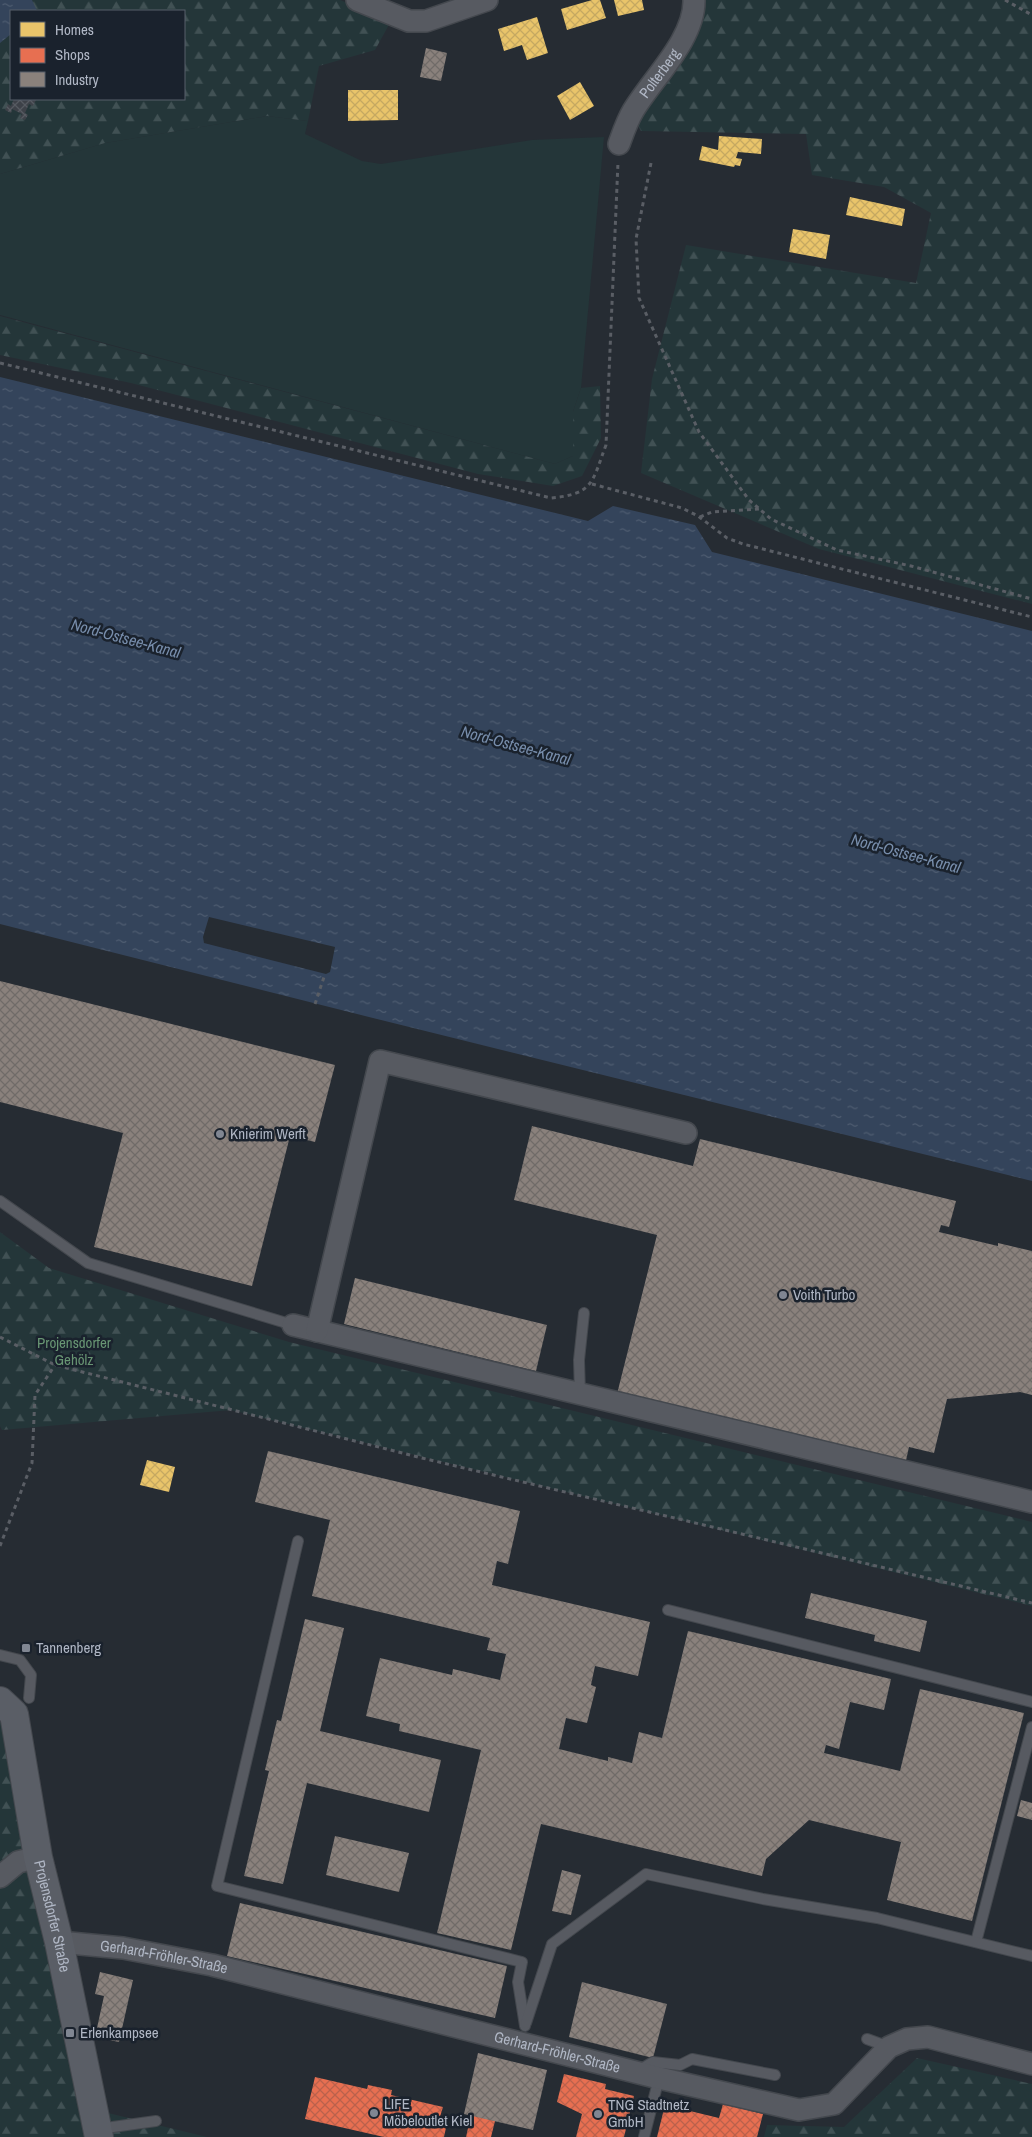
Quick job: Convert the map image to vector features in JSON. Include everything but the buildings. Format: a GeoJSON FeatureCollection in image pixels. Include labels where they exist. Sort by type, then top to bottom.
{"type":"FeatureCollection","features":[{"type":"Feature","properties":{"kind":"street"},"geometry":{"type":"LineString","coordinates":[[357,0],[409,21],[426,22],[487,0]]}},
{"type":"Feature","properties":{"kind":"street","name":"Polterberg"},"geometry":{"type":"LineString","coordinates":[[619,144],[632,113],[682,41],[694,11],[694,0]]}},
{"type":"Feature","properties":{"kind":"street"},"geometry":{"type":"LineString","coordinates":[[317,1331],[380,1061],[686,1133]]}},
{"type":"Feature","properties":{"kind":"street"},"geometry":{"type":"LineString","coordinates":[[293,1325],[1032,1502]]}},
{"type":"Feature","properties":{"kind":"street","name":"Projensdorfer Straße"},"geometry":{"type":"LineString","coordinates":[[0,1701],[14,1714],[38,1857],[59,1942],[98,2133]]}},
{"type":"Feature","properties":{"kind":"street"},"geometry":{"type":"LineString","coordinates":[[0,1877],[18,1862],[38,1857]]}},
{"type":"Feature","properties":{"kind":"street","name":"Gerhard-Fröhler-Straße"},"geometry":{"type":"LineString","coordinates":[[59,1942],[123,1948],[212,1965],[523,2035],[659,2078],[799,2110],[834,2104],[889,2047],[907,2039],[928,2037],[1032,2064]]}},
{"type":"Feature","properties":{"kind":"lane"},"geometry":{"type":"LineString","coordinates":[[0,1201],[88,1263],[293,1325]]}},
{"type":"Feature","properties":{"kind":"lane"},"geometry":{"type":"LineString","coordinates":[[580,1394],[579,1360],[584,1312]]}},
{"type":"Feature","properties":{"kind":"lane"},"geometry":{"type":"LineString","coordinates":[[298,1541],[217,1886],[522,1962],[518,1982],[523,2035]]}},
{"type":"Feature","properties":{"kind":"lane"},"geometry":{"type":"LineString","coordinates":[[668,1610],[1032,1702]]}},
{"type":"Feature","properties":{"kind":"lane"},"geometry":{"type":"LineString","coordinates":[[0,1655],[20,1660],[31,1675],[29,1698]]}},
{"type":"Feature","properties":{"kind":"lane"},"geometry":{"type":"LineString","coordinates":[[976,1942],[1032,1726]]}},
{"type":"Feature","properties":{"kind":"lane"},"geometry":{"type":"LineString","coordinates":[[523,2035],[552,1944],[646,1874],[763,1899],[876,1918],[1032,1956]]}},
{"type":"Feature","properties":{"kind":"lane"},"geometry":{"type":"LineString","coordinates":[[867,2039],[889,2047]]}},
{"type":"Feature","properties":{"kind":"lane"},"geometry":{"type":"LineString","coordinates":[[637,2072],[653,2062],[680,2066],[692,2059],[775,2074]]}},
{"type":"Feature","properties":{"kind":"lane"},"geometry":{"type":"LineString","coordinates":[[644,2137],[659,2078]]}},
{"type":"Feature","properties":{"kind":"lane"},"geometry":{"type":"LineString","coordinates":[[98,2133],[156,2121]]}},
{"type":"Feature","properties":{"kind":"path"},"geometry":{"type":"LineString","coordinates":[[1005,0],[1032,15]]}},
{"type":"Feature","properties":{"kind":"path"},"geometry":{"type":"LineString","coordinates":[[0,363],[551,498],[572,496],[592,484],[606,446],[619,144]]}},
{"type":"Feature","properties":{"kind":"path"},"geometry":{"type":"LineString","coordinates":[[651,163],[636,239],[639,298],[699,432],[749,500],[771,519],[837,550],[911,566],[1032,599]]}},
{"type":"Feature","properties":{"kind":"path"},"geometry":{"type":"LineString","coordinates":[[592,484],[682,508],[700,517],[727,538],[743,544],[1032,617]]}},
{"type":"Feature","properties":{"kind":"path"},"geometry":{"type":"LineString","coordinates":[[700,517],[712,512],[759,509]]}},
{"type":"Feature","properties":{"kind":"path"},"geometry":{"type":"LineString","coordinates":[[316,1004],[324,974]]}},
{"type":"Feature","properties":{"kind":"path"},"geometry":{"type":"LineString","coordinates":[[0,1337],[55,1365],[422,1458],[1032,1603]]}},
{"type":"Feature","properties":{"kind":"path"},"geometry":{"type":"LineString","coordinates":[[0,1546],[32,1462],[35,1395],[55,1365]]}},
{"type":"Feature","properties":{"kind":"green space"},"geometry":{"type":"Polygon","coordinates":[[[0,0],[340,0],[391,21],[375,50],[319,66],[308,121],[267,116],[105,143],[0,174],[0,0]]]}},
{"type":"Feature","properties":{"kind":"green space"},"geometry":{"type":"Polygon","coordinates":[[[694,0],[1032,0],[1032,604],[819,549],[641,473],[652,379],[686,245],[916,283],[931,213],[884,187],[812,175],[806,134],[641,131],[632,113],[694,0]]]}},
{"type":"Feature","properties":{"kind":"green space"},"geometry":{"type":"Polygon","coordinates":[[[267,116],[308,121],[305,134],[362,161],[381,164],[532,140],[604,137],[581,388],[573,412],[573,456],[555,464],[0,315],[0,174],[105,143],[267,116]]]}},
{"type":"Feature","properties":{"kind":"green space"},"geometry":{"type":"Polygon","coordinates":[[[0,316],[555,464],[573,456],[573,412],[581,388],[600,386],[601,438],[582,476],[553,486],[478,474],[131,383],[0,355],[0,316]]]}},
{"type":"Feature","properties":{"kind":"green space","name":"Projensdorfer Gehölz"},"geometry":{"type":"Polygon","coordinates":[[[0,1232],[49,1268],[289,1342],[1032,1522],[1032,1606],[231,1410],[2,1430],[0,1426],[0,1232]]]}},
{"type":"Feature","properties":{"kind":"green space"},"geometry":{"type":"Polygon","coordinates":[[[0,1721],[4,1727],[86,2115],[108,2113],[207,2137],[0,2137],[0,1721]]]}},
{"type":"Feature","properties":{"kind":"green space"},"geometry":{"type":"Polygon","coordinates":[[[917,2058],[1032,2084],[1032,2137],[764,2137],[767,2125],[844,2127],[917,2058]]]}},
{"type":"Feature","properties":{"kind":"water"},"geometry":{"type":"Polygon","coordinates":[[[0,0],[32,0],[37,10],[10,10],[10,35],[0,43],[0,0]]]}},
{"type":"Feature","properties":{"kind":"water","name":"Nord-Ostsee-Kanal"},"geometry":{"type":"Polygon","coordinates":[[[0,377],[588,521],[613,506],[695,525],[712,552],[1032,631],[1032,1181],[0,924],[0,377]]]}},
{"type":"Feature","properties":{"kind":"pier"},"geometry":{"type":"Polygon","coordinates":[[[209,917],[335,947],[330,972],[326,974],[204,943],[203,937],[209,917]]]}},
{"type":"Feature","properties":{"kind":"place","name":"Knierim Werft"},"geometry":{"type":"Point","coordinates":[220,1134]}},
{"type":"Feature","properties":{"kind":"place","name":"Voith Turbo"},"geometry":{"type":"Point","coordinates":[783,1295]}},
{"type":"Feature","properties":{"kind":"place","name":"Tannenberg"},"geometry":{"type":"Point","coordinates":[26,1648]}},
{"type":"Feature","properties":{"kind":"place","name":"Erlenkampsee"},"geometry":{"type":"Point","coordinates":[70,2033]}},
{"type":"Feature","properties":{"kind":"place","name":"LIFE Möbeloutlet Kiel"},"geometry":{"type":"Point","coordinates":[374,2113]}},
{"type":"Feature","properties":{"kind":"place","name":"TNG Stadtnetz GmbH"},"geometry":{"type":"Point","coordinates":[598,2114]}}]}
